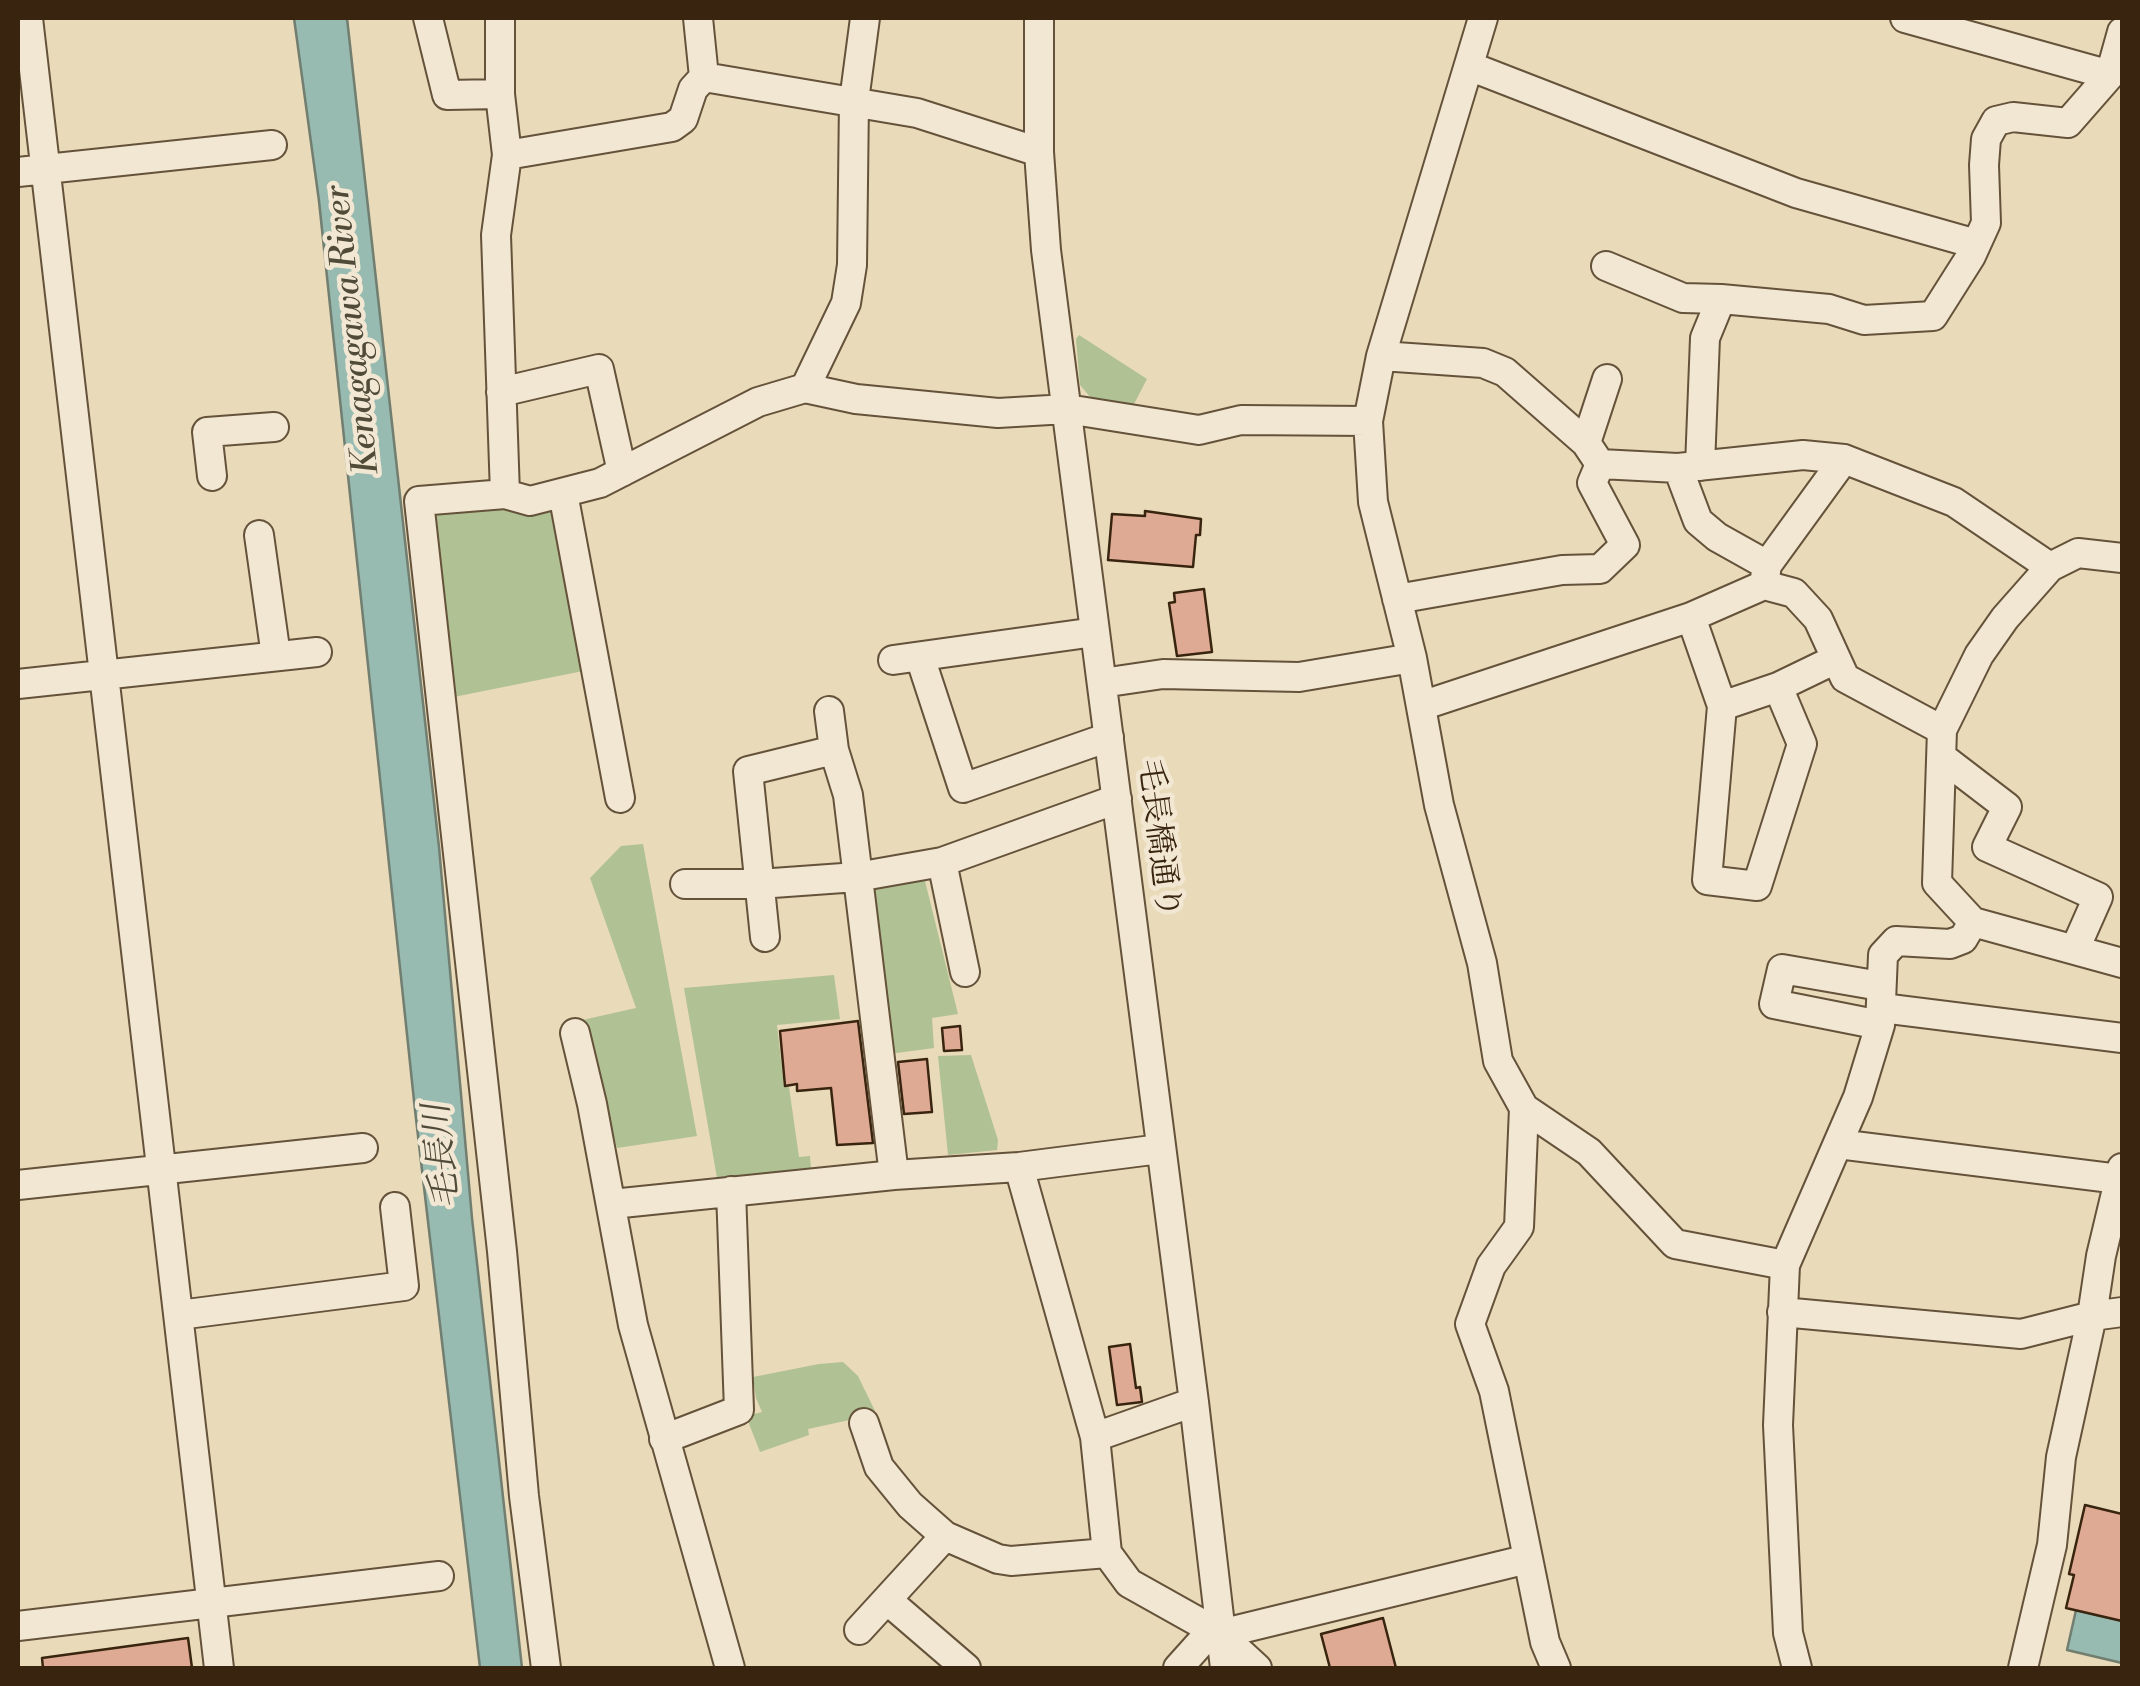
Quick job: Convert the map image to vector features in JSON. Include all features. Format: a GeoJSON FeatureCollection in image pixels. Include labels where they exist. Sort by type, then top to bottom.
{"type":"FeatureCollection","features":[{"type":"Feature","properties":{"kind":"street"},"geometry":{"type":"LineString","coordinates":[[28,18],[220,1668]]}},
{"type":"Feature","properties":{"kind":"street"},"geometry":{"type":"LineString","coordinates":[[428,18],[447,95],[500,94]]}},
{"type":"Feature","properties":{"kind":"street"},"geometry":{"type":"LineString","coordinates":[[500,18],[500,94],[508,155],[496,235],[505,494]]}},
{"type":"Feature","properties":{"kind":"street"},"geometry":{"type":"LineString","coordinates":[[508,155],[672,127],[683,119],[693,89],[704,77],[698,18]]}},
{"type":"Feature","properties":{"kind":"street"},"geometry":{"type":"LineString","coordinates":[[805,388],[846,303],[852,265],[854,101],[865,18]]}},
{"type":"Feature","properties":{"kind":"street","name":"毛長橋通り"},"geometry":{"type":"LineString","coordinates":[[1038,18],[1039,152],[1046,250],[1194,1402],[1224,1668]]}},
{"type":"Feature","properties":{"kind":"street"},"geometry":{"type":"LineString","coordinates":[[1483,18],[1382,356],[1368,421],[1373,502],[1412,658],[1439,805],[1482,963],[1498,1061],[1524,1108],[1589,1152],[1676,1244],[1785,1265]]}},
{"type":"Feature","properties":{"kind":"street"},"geometry":{"type":"LineString","coordinates":[[1905,18],[2110,75]]}},
{"type":"Feature","properties":{"kind":"street"},"geometry":{"type":"LineString","coordinates":[[1606,266],[1683,298],[1829,309],[1864,320],[1933,316],[1986,223],[1986,139],[1996,121],[2013,117],[2068,123],[2110,75],[2122,37]]}},
{"type":"Feature","properties":{"kind":"street"},"geometry":{"type":"LineString","coordinates":[[1469,66],[1796,193],[1976,244]]}},
{"type":"Feature","properties":{"kind":"street"},"geometry":{"type":"LineString","coordinates":[[704,77],[916,113],[1039,152]]}},
{"type":"Feature","properties":{"kind":"street"},"geometry":{"type":"LineString","coordinates":[[18,172],[272,145]]}},
{"type":"Feature","properties":{"kind":"street"},"geometry":{"type":"LineString","coordinates":[[1721,298],[1705,338],[1689,467],[1698,521],[1794,593],[1818,619],[1845,678],[1943,744],[2007,807],[1988,847],[2098,897],[2075,949]]}},
{"type":"Feature","properties":{"kind":"street"},"geometry":{"type":"LineString","coordinates":[[1382,356],[1482,363],[1505,372],[1593,453],[1689,467],[1804,456],[1844,459],[1954,502],[2050,567]]}},
{"type":"Feature","properties":{"kind":"street"},"geometry":{"type":"LineString","coordinates":[[500,392],[599,370],[622,472]]}},
{"type":"Feature","properties":{"kind":"street"},"geometry":{"type":"LineString","coordinates":[[1397,599],[1562,570],[1600,568],[1625,545],[1592,483],[1593,453],[1606,379]]}},
{"type":"Feature","properties":{"kind":"street"},"geometry":{"type":"LineString","coordinates":[[546,1668],[524,1496],[491,1154],[419,501],[505,494],[530,500],[600,483],[758,402],[805,388],[856,398],[998,413],[1066,409],[1199,430],[1241,420],[1368,421]]}},
{"type":"Feature","properties":{"kind":"street"},"geometry":{"type":"LineString","coordinates":[[212,476],[207,432],[274,427]]}},
{"type":"Feature","properties":{"kind":"street"},"geometry":{"type":"LineString","coordinates":[[1420,706],[1691,617],[1765,575],[1844,459]]}},
{"type":"Feature","properties":{"kind":"street"},"geometry":{"type":"LineString","coordinates":[[563,492],[620,798]]}},
{"type":"Feature","properties":{"kind":"street"},"geometry":{"type":"LineString","coordinates":[[267,550],[266,596],[272,611],[276,656]]}},
{"type":"Feature","properties":{"kind":"street"},"geometry":{"type":"LineString","coordinates":[[2122,558],[2078,553],[2050,567],[1979,655],[1943,744],[1937,882],[1973,922],[2122,963]]}},
{"type":"Feature","properties":{"kind":"street"},"geometry":{"type":"LineString","coordinates":[[1691,617],[1722,706],[1707,880],[1757,886],[1802,744],[1778,687]]}},
{"type":"Feature","properties":{"kind":"street"},"geometry":{"type":"LineString","coordinates":[[1095,632],[906,658],[963,788],[1109,737]]}},
{"type":"Feature","properties":{"kind":"street"},"geometry":{"type":"LineString","coordinates":[[18,684],[317,652]]}},
{"type":"Feature","properties":{"kind":"street"},"geometry":{"type":"LineString","coordinates":[[1102,684],[1163,674],[1299,677],[1412,658]]}},
{"type":"Feature","properties":{"kind":"street"},"geometry":{"type":"LineString","coordinates":[[1722,706],[1778,687],[1836,659]]}},
{"type":"Feature","properties":{"kind":"street"},"geometry":{"type":"LineString","coordinates":[[829,711],[834,750],[848,795],[894,1175]]}},
{"type":"Feature","properties":{"kind":"street"},"geometry":{"type":"LineString","coordinates":[[765,937],[748,772],[834,750]]}},
{"type":"Feature","properties":{"kind":"street"},"geometry":{"type":"LineString","coordinates":[[685,884],[759,884],[857,877],[942,862],[1117,799]]}},
{"type":"Feature","properties":{"kind":"street"},"geometry":{"type":"LineString","coordinates":[[942,862],[965,972]]}},
{"type":"Feature","properties":{"kind":"street"},"geometry":{"type":"LineString","coordinates":[[1797,1668],[1788,1634],[1778,1425],[1785,1265],[1858,1097],[1881,1007],[1882,955],[1896,941],[1950,944],[1964,939],[1973,922]]}},
{"type":"Feature","properties":{"kind":"street"},"geometry":{"type":"LineString","coordinates":[[1881,1007],[2122,1038]]}},
{"type":"Feature","properties":{"kind":"street"},"geometry":{"type":"LineString","coordinates":[[575,1033],[633,1324],[730,1668]]}},
{"type":"Feature","properties":{"kind":"street"},"geometry":{"type":"LineString","coordinates":[[1524,1108],[1518,1227],[1492,1266],[1470,1324],[1494,1390],[1546,1642],[1556,1668]]}},
{"type":"Feature","properties":{"kind":"street"},"geometry":{"type":"LineString","coordinates":[[1838,1144],[2121,1174],[2061,1457],[2052,1545],[2023,1668]]}},
{"type":"Feature","properties":{"kind":"street"},"geometry":{"type":"LineString","coordinates":[[18,1185],[363,1148]]}},
{"type":"Feature","properties":{"kind":"street"},"geometry":{"type":"LineString","coordinates":[[612,1204],[894,1175],[1019,1167],[1160,1148]]}},
{"type":"Feature","properties":{"kind":"street"},"geometry":{"type":"LineString","coordinates":[[1019,1167],[1096,1437],[1107,1554],[1130,1583],[1217,1631],[1257,1668]]}},
{"type":"Feature","properties":{"kind":"street"},"geometry":{"type":"LineString","coordinates":[[664,1439],[739,1410],[731,1191]]}},
{"type":"Feature","properties":{"kind":"street"},"geometry":{"type":"LineString","coordinates":[[180,1315],[404,1286],[395,1208]]}},
{"type":"Feature","properties":{"kind":"street"},"geometry":{"type":"LineString","coordinates":[[1782,1312],[2021,1334],[2122,1312]]}},
{"type":"Feature","properties":{"kind":"street"},"geometry":{"type":"LineString","coordinates":[[1096,1437],[1194,1402]]}},
{"type":"Feature","properties":{"kind":"street"},"geometry":{"type":"LineString","coordinates":[[864,1424],[879,1468],[910,1505],[946,1536],[998,1559],[1012,1561],[1107,1554]]}},
{"type":"Feature","properties":{"kind":"street"},"geometry":{"type":"LineString","coordinates":[[859,1630],[946,1536]]}},
{"type":"Feature","properties":{"kind":"street"},"geometry":{"type":"LineString","coordinates":[[1178,1668],[1217,1631],[1528,1559]]}},
{"type":"Feature","properties":{"kind":"street"},"geometry":{"type":"LineString","coordinates":[[18,1626],[439,1576]]}},
{"type":"Feature","properties":{"kind":"street"},"geometry":{"type":"LineString","coordinates":[[887,1600],[966,1668]]}},
{"type":"Feature","properties":{"kind":"green space"},"geometry":{"type":"Polygon","coordinates":[[[1079,335],[1147,379],[1134,404],[1092,399],[1080,385],[1076,339],[1079,335]]]}},
{"type":"Feature","properties":{"kind":"green space"},"geometry":{"type":"Polygon","coordinates":[[[556,502],[583,671],[449,698],[429,512],[556,502]]]}},
{"type":"Feature","properties":{"kind":"green space"},"geometry":{"type":"Polygon","coordinates":[[[643,844],[697,1136],[617,1148],[578,1021],[636,1008],[590,878],[621,846],[643,844]]]}},
{"type":"Feature","properties":{"kind":"green space"},"geometry":{"type":"Polygon","coordinates":[[[924,877],[958,1014],[932,1018],[934,1048],[889,1054],[869,893],[874,886],[924,877]]]}},
{"type":"Feature","properties":{"kind":"green space"},"geometry":{"type":"Polygon","coordinates":[[[834,975],[840,1019],[777,1025],[784,1087],[789,1087],[799,1157],[810,1156],[811,1169],[717,1178],[684,988],[834,975]]]}},
{"type":"Feature","properties":{"kind":"green space"},"geometry":{"type":"Polygon","coordinates":[[[971,1055],[998,1140],[997,1150],[948,1155],[938,1056],[971,1055]]]}},
{"type":"Feature","properties":{"kind":"green space"},"geometry":{"type":"Polygon","coordinates":[[[843,1362],[858,1376],[875,1411],[868,1416],[808,1429],[809,1435],[760,1452],[746,1416],[762,1412],[753,1377],[843,1362]]]}},
{"type":"Feature","properties":{"kind":"water"},"geometry":{"type":"Polygon","coordinates":[[[294,18],[347,18],[439,847],[472,1218],[522,1668],[480,1668],[415,1110],[319,201],[294,18]]]}},
{"type":"Feature","properties":{"kind":"water"},"geometry":{"type":"Polygon","coordinates":[[[2076,1610],[2122,1621],[2122,1663],[2067,1650],[2076,1610]]]}},
{"type":"Feature","properties":{"kind":"building"},"geometry":{"type":"Polygon","coordinates":[[[1145,511],[1201,519],[1193,567],[1108,560],[1112,514],[1145,516],[1145,511]]]}},
{"type":"Feature","properties":{"kind":"building"},"geometry":{"type":"Polygon","coordinates":[[[1204,589],[1212,652],[1177,656],[1169,603],[1175,602],[1174,593],[1204,589]]]}},
{"type":"Feature","properties":{"kind":"building"},"geometry":{"type":"Polygon","coordinates":[[[858,1021],[873,1143],[837,1145],[831,1088],[797,1091],[797,1084],[785,1086],[780,1031],[858,1021]]]}},
{"type":"Feature","properties":{"kind":"building"},"geometry":{"type":"Polygon","coordinates":[[[960,1026],[962,1050],[944,1051],[942,1028],[960,1026]]]}},
{"type":"Feature","properties":{"kind":"building"},"geometry":{"type":"Polygon","coordinates":[[[927,1059],[932,1112],[904,1114],[898,1062],[927,1059]]]}},
{"type":"Feature","properties":{"kind":"building"},"geometry":{"type":"Polygon","coordinates":[[[1130,1344],[1136,1388],[1140,1387],[1142,1402],[1117,1405],[1109,1347],[1130,1344]]]}},
{"type":"Feature","properties":{"kind":"building"},"geometry":{"type":"Polygon","coordinates":[[[2085,1505],[2122,1514],[2122,1621],[2066,1608],[2074,1575],[2069,1574],[2085,1505]]]}},
{"type":"Feature","properties":{"kind":"building"},"geometry":{"type":"Polygon","coordinates":[[[1383,1618],[1396,1668],[1330,1668],[1321,1634],[1383,1618]]]}},
{"type":"Feature","properties":{"kind":"building"},"geometry":{"type":"Polygon","coordinates":[[[188,1638],[192,1668],[43,1668],[42,1658],[188,1638]]]}},
{"type":"Feature","properties":{"kind":"water label","name":"Kenagagawa River"},"geometry":{"type":"Point","coordinates":[354,330]}},
{"type":"Feature","properties":{"kind":"water label","name":"毛長川"},"geometry":{"type":"Point","coordinates":[444,1156]}}]}
